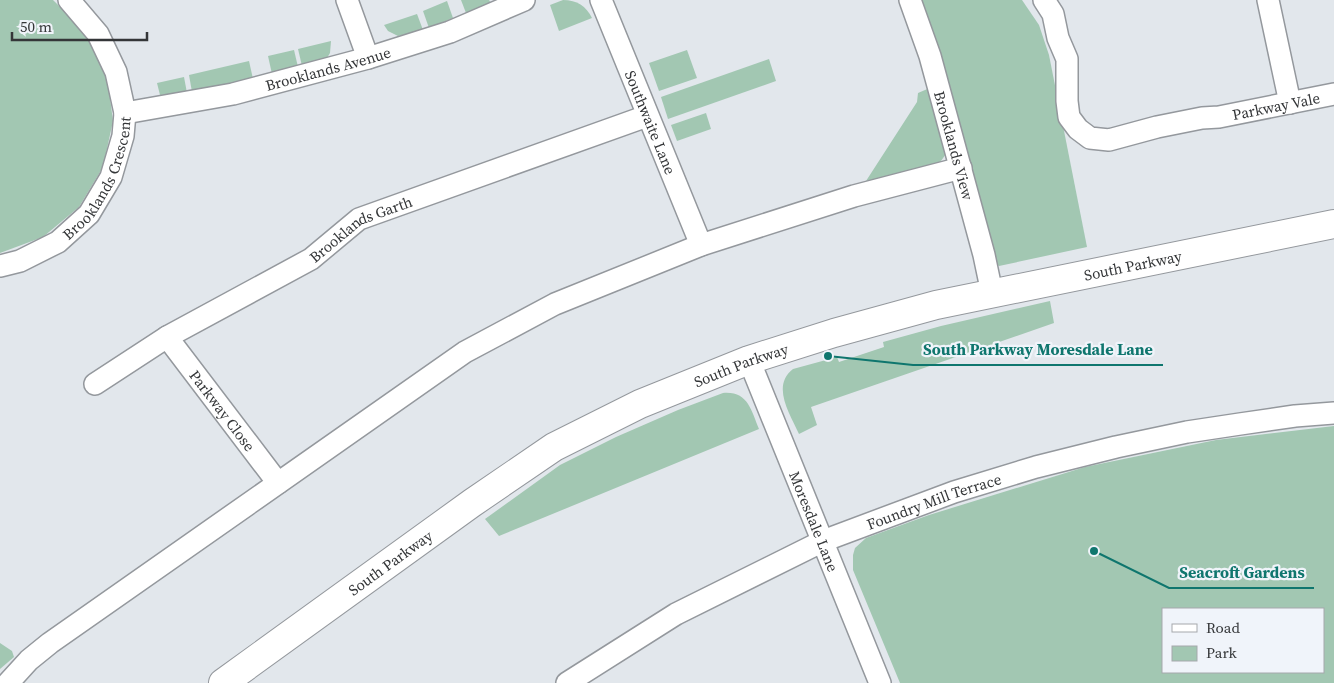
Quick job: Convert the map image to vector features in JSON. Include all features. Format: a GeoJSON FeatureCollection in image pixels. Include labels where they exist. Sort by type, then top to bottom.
{"type":"FeatureCollection","features":[{"type":"Feature","properties":{"kind":"street","name":"Brooklands Crescent"},"geometry":{"type":"LineString","coordinates":[[0,266],[20,261],[58,242],[89,214],[112,177],[123,136],[124,113],[116,72],[98,34],[69,0]]}},
{"type":"Feature","properties":{"kind":"street"},"geometry":{"type":"LineString","coordinates":[[347,0],[368,58]]}},
{"type":"Feature","properties":{"kind":"street","name":"Brooklands Avenue"},"geometry":{"type":"LineString","coordinates":[[124,113],[233,94],[368,58],[450,32],[524,0]]}},
{"type":"Feature","properties":{"kind":"street","name":"Southwaite Lane"},"geometry":{"type":"LineString","coordinates":[[601,0],[701,244]]}},
{"type":"Feature","properties":{"kind":"street","name":"Brooklands View"},"geometry":{"type":"LineString","coordinates":[[910,0],[930,56],[984,255],[992,294]]}},
{"type":"Feature","properties":{"kind":"street","name":"Parkway Vale"},"geometry":{"type":"LineString","coordinates":[[1044,0],[1053,14],[1058,38],[1067,59],[1069,117],[1078,129],[1090,138],[1108,140],[1166,125],[1202,118],[1219,117],[1334,94]]}},
{"type":"Feature","properties":{"kind":"street"},"geometry":{"type":"LineString","coordinates":[[1268,0],[1290,102]]}},
{"type":"Feature","properties":{"kind":"street","name":"Brooklands Garth"},"geometry":{"type":"LineString","coordinates":[[95,384],[167,337],[311,259],[359,219],[647,116]]}},
{"type":"Feature","properties":{"kind":"street"},"geometry":{"type":"LineString","coordinates":[[8,683],[29,660],[50,643],[465,352],[555,304],[701,244],[854,196],[961,168]]}},
{"type":"Feature","properties":{"kind":"street","name":"South Parkway"},"geometry":{"type":"LineString","coordinates":[[223,683],[472,503],[554,447],[640,404],[749,360],[871,322],[936,305],[1334,224]]}},
{"type":"Feature","properties":{"kind":"street","name":"Parkway Close"},"geometry":{"type":"LineString","coordinates":[[167,337],[278,483]]}},
{"type":"Feature","properties":{"kind":"street","name":"Moresdale Lane"},"geometry":{"type":"LineString","coordinates":[[749,360],[880,683]]}},
{"type":"Feature","properties":{"kind":"street","name":"Foundry Mill Terrace"},"geometry":{"type":"LineString","coordinates":[[567,683],[676,614],[823,541],[954,492],[1036,467],[1187,432],[1295,416],[1334,413]]}},
{"type":"Feature","properties":{"kind":"green space"},"geometry":{"type":"Polygon","coordinates":[[[0,0],[53,0],[87,33],[107,75],[113,121],[103,167],[79,207],[43,237],[0,253],[0,0]]]}},
{"type":"Feature","properties":{"kind":"green space"},"geometry":{"type":"Polygon","coordinates":[[[461,0],[489,0],[491,3],[466,13],[461,0]]]}},
{"type":"Feature","properties":{"kind":"green space"},"geometry":{"type":"Polygon","coordinates":[[[563,0],[580,4],[592,18],[559,31],[550,5],[563,0]]]}},
{"type":"Feature","properties":{"kind":"green space"},"geometry":{"type":"Polygon","coordinates":[[[910,0],[1022,0],[1039,25],[1049,55],[1087,247],[999,266],[984,255],[910,0]]]}},
{"type":"Feature","properties":{"kind":"green space"},"geometry":{"type":"Polygon","coordinates":[[[447,1],[453,18],[429,28],[423,11],[447,1]]]}},
{"type":"Feature","properties":{"kind":"green space"},"geometry":{"type":"Polygon","coordinates":[[[417,14],[423,30],[398,36],[388,31],[384,25],[417,14]]]}},
{"type":"Feature","properties":{"kind":"green space"},"geometry":{"type":"Polygon","coordinates":[[[331,41],[330,53],[327,58],[302,66],[298,49],[331,41]]]}},
{"type":"Feature","properties":{"kind":"green space"},"geometry":{"type":"Polygon","coordinates":[[[294,50],[298,67],[272,74],[268,56],[294,50]]]}},
{"type":"Feature","properties":{"kind":"green space"},"geometry":{"type":"Polygon","coordinates":[[[687,50],[697,78],[659,91],[649,63],[687,50]]]}},
{"type":"Feature","properties":{"kind":"green space"},"geometry":{"type":"Polygon","coordinates":[[[769,59],[776,81],[668,119],[661,97],[769,59]]]}},
{"type":"Feature","properties":{"kind":"green space"},"geometry":{"type":"Polygon","coordinates":[[[249,61],[253,79],[192,92],[189,75],[249,61]]]}},
{"type":"Feature","properties":{"kind":"green space"},"geometry":{"type":"Polygon","coordinates":[[[184,77],[187,93],[160,95],[157,83],[184,77]]]}},
{"type":"Feature","properties":{"kind":"green space"},"geometry":{"type":"Polygon","coordinates":[[[932,87],[947,145],[943,158],[931,167],[866,181],[917,102],[918,93],[932,87]]]}},
{"type":"Feature","properties":{"kind":"green space"},"geometry":{"type":"Polygon","coordinates":[[[706,113],[711,129],[677,141],[671,125],[706,113]]]}},
{"type":"Feature","properties":{"kind":"green space"},"geometry":{"type":"Polygon","coordinates":[[[1050,301],[1054,323],[811,407],[817,425],[799,434],[787,409],[784,400],[783,384],[793,369],[837,357],[839,362],[884,347],[883,342],[941,326],[1050,301]]]}},
{"type":"Feature","properties":{"kind":"green space"},"geometry":{"type":"Polygon","coordinates":[[[723,393],[738,395],[747,403],[759,429],[499,536],[485,519],[560,465],[616,437],[723,393]]]}},
{"type":"Feature","properties":{"kind":"green space"},"geometry":{"type":"Polygon","coordinates":[[[1334,426],[1334,683],[900,683],[853,570],[855,548],[866,538],[929,515],[1085,467],[1216,440],[1334,426]]]}},
{"type":"Feature","properties":{"kind":"green space"},"geometry":{"type":"Polygon","coordinates":[[[0,643],[12,651],[14,657],[0,669],[0,643]]]}},
{"type":"Feature","properties":{"kind":"place","name":"South Parkway Moresdale Lane"},"geometry":{"type":"Point","coordinates":[828,356]}},
{"type":"Feature","properties":{"kind":"place","name":"Seacroft Gardens"},"geometry":{"type":"Point","coordinates":[1094,551]}}]}
